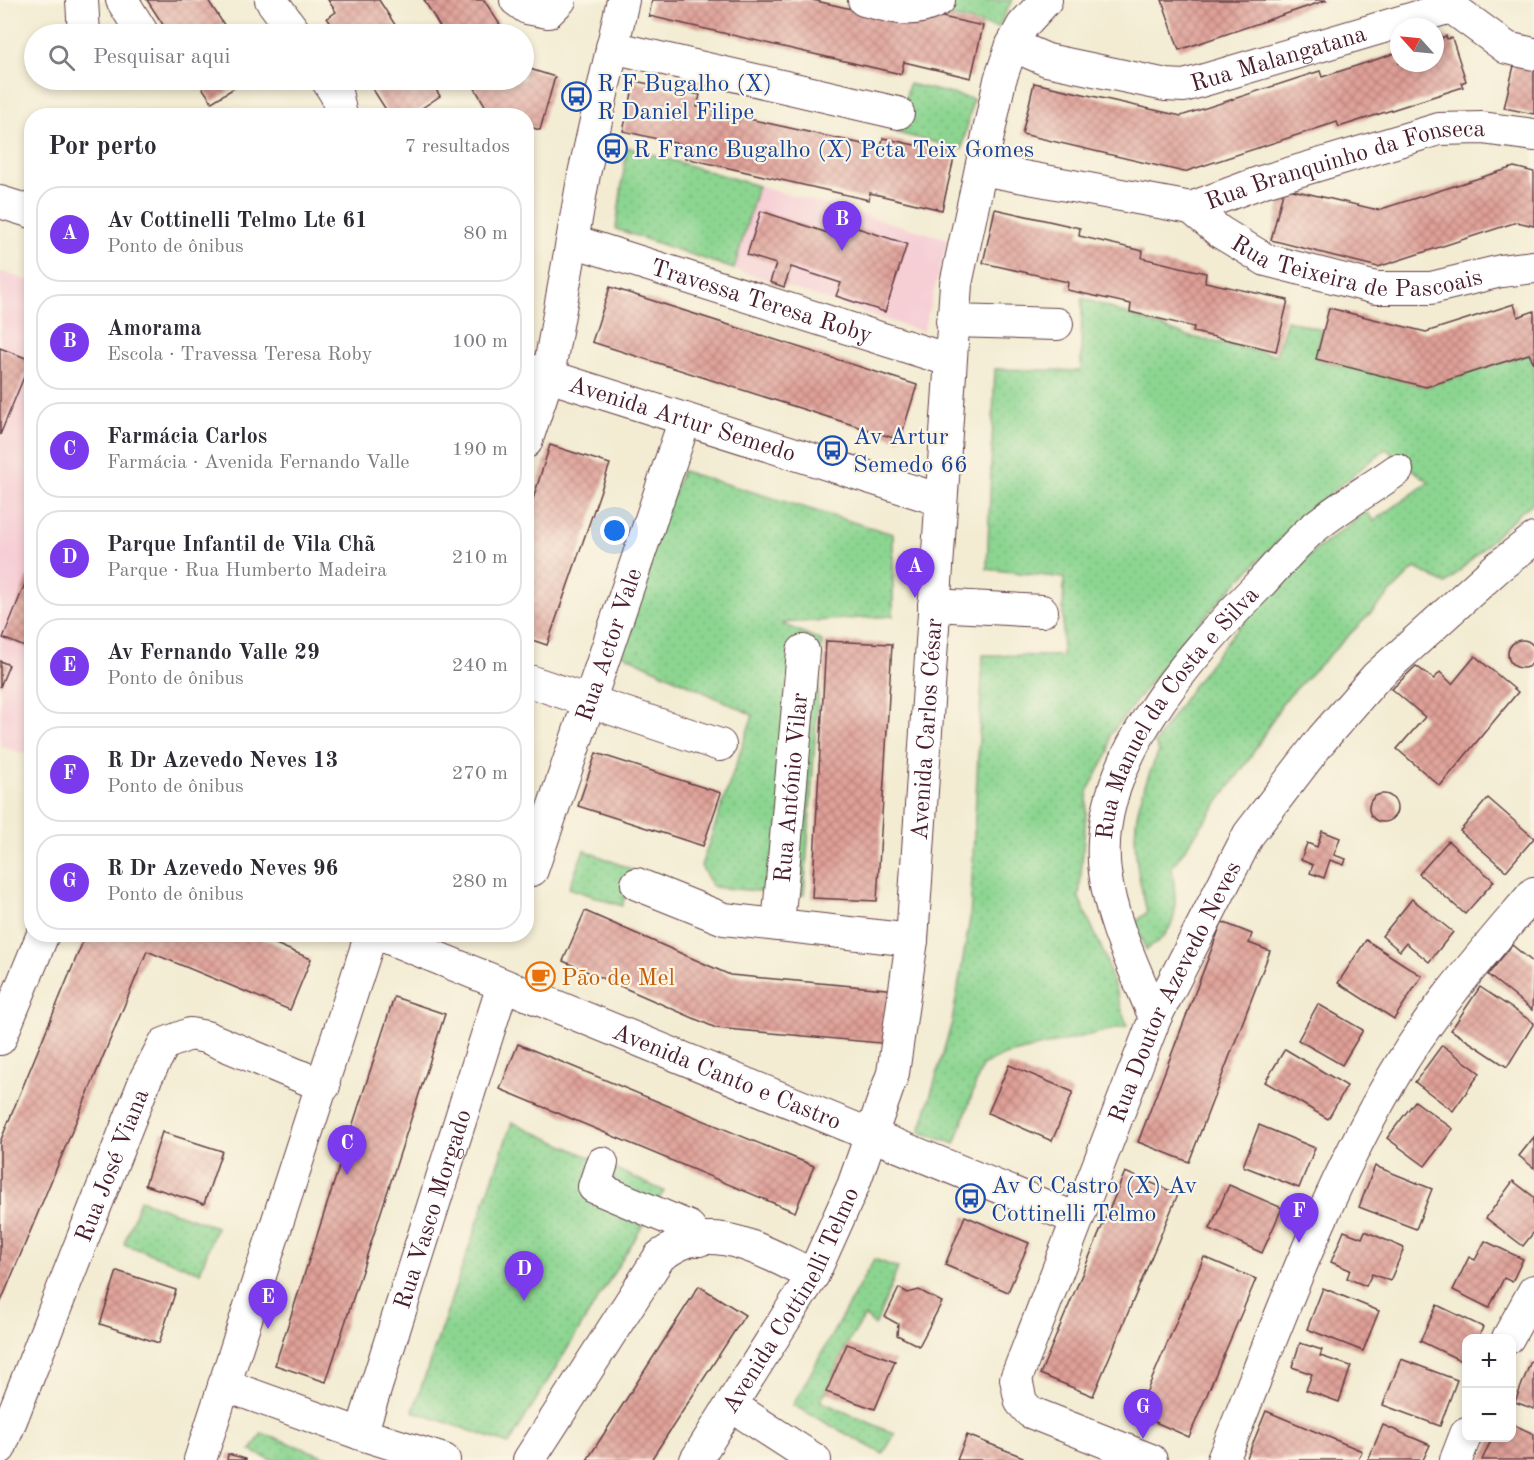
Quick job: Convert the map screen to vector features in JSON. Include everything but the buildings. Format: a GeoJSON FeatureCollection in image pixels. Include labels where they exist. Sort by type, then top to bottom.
{"type":"FeatureCollection","features":[{"type":"Feature","properties":{"kind":"street"},"geometry":{"type":"LineString","coordinates":[[82,0],[83,24]]}},
{"type":"Feature","properties":{"kind":"street"},"geometry":{"type":"LineString","coordinates":[[122,0],[137,24]]}},
{"type":"Feature","properties":{"kind":"street"},"geometry":{"type":"LineString","coordinates":[[271,0],[289,24]]}},
{"type":"Feature","properties":{"kind":"street"},"geometry":{"type":"LineString","coordinates":[[516,0],[527,8],[548,12],[560,0]]}},
{"type":"Feature","properties":{"kind":"street"},"geometry":{"type":"LineString","coordinates":[[534,392],[537,373],[573,241],[584,174],[623,0]]}},
{"type":"Feature","properties":{"kind":"street"},"geometry":{"type":"LineString","coordinates":[[864,0],[903,10],[924,8],[939,0]]}},
{"type":"Feature","properties":{"kind":"street","name":"Avenida Carlos César"},"geometry":{"type":"LineString","coordinates":[[873,1134],[893,1073],[912,940],[952,321],[962,249],[1000,80],[1012,45],[1023,25],[1046,0]]}},
{"type":"Feature","properties":{"kind":"street","name":"Rua Malangatana"},"geometry":{"type":"LineString","coordinates":[[1012,45],[1047,60],[1166,85],[1184,86],[1451,8],[1507,48],[1534,54]]}},
{"type":"Feature","properties":{"kind":"street"},"geometry":{"type":"LineString","coordinates":[[612,47],[898,113]]}},
{"type":"Feature","properties":{"kind":"street"},"geometry":{"type":"LineString","coordinates":[[333,90],[339,108]]}},
{"type":"Feature","properties":{"kind":"street","name":"Rua Branquinho da Fonseca"},"geometry":{"type":"LineString","coordinates":[[981,169],[1191,208],[1261,182],[1439,129],[1482,128],[1534,135]]}},
{"type":"Feature","properties":{"kind":"street"},"geometry":{"type":"LineString","coordinates":[[0,202],[24,210]]}},
{"type":"Feature","properties":{"kind":"street","name":"Rua Teixeira de Pascoais"},"geometry":{"type":"LineString","coordinates":[[1191,208],[1220,232],[1266,260],[1376,288],[1431,288],[1501,270],[1534,267]]}},
{"type":"Feature","properties":{"kind":"street","name":"Travessa Teresa Roby"},"geometry":{"type":"LineString","coordinates":[[573,241],[950,360]]}},
{"type":"Feature","properties":{"kind":"street"},"geometry":{"type":"LineString","coordinates":[[952,321],[1057,324]]}},
{"type":"Feature","properties":{"kind":"street","name":"Avenida Artur Semedo"},"geometry":{"type":"LineString","coordinates":[[537,373],[941,500]]}},
{"type":"Feature","properties":{"kind":"street","name":"Rua Actor Vale"},"geometry":{"type":"LineString","coordinates":[[534,864],[587,702],[685,419]]}},
{"type":"Feature","properties":{"kind":"street","name":"Rua Manuel da Costa e Silva"},"geometry":{"type":"LineString","coordinates":[[1155,1018],[1119,928],[1105,871],[1107,815],[1124,765],[1158,700],[1218,627],[1312,530],[1397,470]]}},
{"type":"Feature","properties":{"kind":"street","name":"Rua Doutor Azevedo Neves"},"geometry":{"type":"LineString","coordinates":[[1151,1460],[1030,1412],[1021,1402],[1017,1391],[1020,1365],[1155,1018],[1249,834],[1322,739],[1376,677],[1498,567],[1534,539]]}},
{"type":"Feature","properties":{"kind":"street"},"geometry":{"type":"LineString","coordinates":[[934,605],[1042,611]]}},
{"type":"Feature","properties":{"kind":"street","name":"Rua António Vilar"},"geometry":{"type":"LineString","coordinates":[[778,925],[803,651]]}},
{"type":"Feature","properties":{"kind":"street"},"geometry":{"type":"LineString","coordinates":[[534,683],[720,745]]}},
{"type":"Feature","properties":{"kind":"street"},"geometry":{"type":"LineString","coordinates":[[637,884],[724,919],[912,940]]}},
{"type":"Feature","properties":{"kind":"street"},"geometry":{"type":"LineString","coordinates":[[1223,1460],[1311,1245],[1357,1144],[1393,1077],[1424,1028],[1469,969],[1534,893]]}},
{"type":"Feature","properties":{"kind":"street"},"geometry":{"type":"LineString","coordinates":[[0,1039],[40,942]]}},
{"type":"Feature","properties":{"kind":"street"},"geometry":{"type":"LineString","coordinates":[[200,1460],[324,1086],[369,942]]}},
{"type":"Feature","properties":{"kind":"street","name":"Avenida Canto e Castro"},"geometry":{"type":"LineString","coordinates":[[398,942],[1077,1219]]}},
{"type":"Feature","properties":{"kind":"street","name":"Rua Vasco Morgado"},"geometry":{"type":"LineString","coordinates":[[361,1434],[503,985]]}},
{"type":"Feature","properties":{"kind":"street","name":"Rua José Viana"},"geometry":{"type":"LineString","coordinates":[[0,1448],[146,1078],[164,1044],[190,1034],[206,1037],[324,1086]]}},
{"type":"Feature","properties":{"kind":"street","name":"Avenida Cottinelli Telmo"},"geometry":{"type":"LineString","coordinates":[[696,1460],[813,1275],[845,1207],[873,1134]]}},
{"type":"Feature","properties":{"kind":"street"},"geometry":{"type":"LineString","coordinates":[[602,1163],[594,1187],[689,1227],[699,1240]]}},
{"type":"Feature","properties":{"kind":"street"},"geometry":{"type":"LineString","coordinates":[[529,1460],[660,1256],[685,1242],[708,1238],[736,1241],[813,1275]]}},
{"type":"Feature","properties":{"kind":"street"},"geometry":{"type":"LineString","coordinates":[[1510,1334],[1534,1291]]}},
{"type":"Feature","properties":{"kind":"street"},"geometry":{"type":"LineString","coordinates":[[224,1385],[361,1434],[444,1460]]}},
{"type":"Feature","properties":{"kind":"street"},"geometry":{"type":"LineString","coordinates":[[732,1406],[815,1460]]}},
{"type":"Feature","properties":{"kind":"street"},"geometry":{"type":"LineString","coordinates":[[1455,1460],[1463,1442]]}},
{"type":"Feature","properties":{"kind":"shaded area"},"geometry":{"type":"Polygon","coordinates":[[[758,186],[948,239],[923,332],[734,269],[758,186]]]}},
{"type":"Feature","properties":{"kind":"shaded area"},"geometry":{"type":"Polygon","coordinates":[[[0,271],[24,280],[24,754],[0,746],[0,271]]]}},
{"type":"Feature","properties":{"kind":"green space"},"geometry":{"type":"Polygon","coordinates":[[[950,0],[1012,0],[998,28],[939,14],[950,0]]]}},
{"type":"Feature","properties":{"kind":"green space"},"geometry":{"type":"Polygon","coordinates":[[[909,84],[973,99],[962,149],[897,133],[909,84]]]}},
{"type":"Feature","properties":{"kind":"green space"},"geometry":{"type":"Polygon","coordinates":[[[627,147],[758,186],[734,269],[616,229],[627,147]]]}},
{"type":"Feature","properties":{"kind":"green space"},"geometry":{"type":"Polygon","coordinates":[[[1082,298],[1187,336],[1276,355],[1287,320],[1322,330],[1316,359],[1426,387],[1529,354],[1534,363],[1534,502],[1518,514],[1446,584],[1415,568],[1283,702],[1250,758],[1172,867],[1175,904],[1172,924],[1158,942],[1146,950],[1135,923],[1147,912],[1137,867],[1135,831],[1142,794],[1159,751],[1155,743],[1199,677],[1249,615],[1294,568],[1366,511],[1374,521],[1429,482],[1386,449],[1331,493],[1278,541],[1204,618],[1110,735],[1109,752],[1088,790],[1079,898],[1104,954],[1127,1026],[1004,1055],[982,1066],[955,1144],[920,1132],[952,1022],[970,919],[983,655],[1062,656],[1064,578],[987,569],[995,369],[1081,371],[1082,298]]]}},
{"type":"Feature","properties":{"kind":"green space"},"geometry":{"type":"Polygon","coordinates":[[[682,471],[893,534],[893,616],[781,623],[822,641],[804,895],[713,887],[701,866],[753,715],[614,650],[682,471]]]}},
{"type":"Feature","properties":{"kind":"green space"},"geometry":{"type":"Polygon","coordinates":[[[584,850],[633,870],[622,906],[569,888],[584,850]]]}},
{"type":"Feature","properties":{"kind":"green space"},"geometry":{"type":"Polygon","coordinates":[[[512,1122],[664,1191],[509,1444],[413,1411],[512,1122]]]}},
{"type":"Feature","properties":{"kind":"green space"},"geometry":{"type":"Polygon","coordinates":[[[140,1200],[216,1227],[200,1272],[124,1244],[140,1200]]]}},
{"type":"Feature","properties":{"kind":"green space"},"geometry":{"type":"Polygon","coordinates":[[[874,1259],[898,1268],[875,1326],[865,1316],[847,1344],[820,1401],[895,1434],[883,1454],[793,1405],[874,1259]]]}},
{"type":"Feature","properties":{"kind":"green space"},"geometry":{"type":"Polygon","coordinates":[[[262,1433],[334,1460],[271,1460],[251,1451],[262,1433]]]}},
{"type":"Feature","properties":{"kind":"place","name":"R F Bugalho (X) R Daniel Filipe"},"geometry":{"type":"Point","coordinates":[576,97]}},
{"type":"Feature","properties":{"kind":"place","name":"R Franc Bugalho (X) Pcta Teix Gomes"},"geometry":{"type":"Point","coordinates":[612,149]}},
{"type":"Feature","properties":{"kind":"place","name":"Amorama"},"geometry":{"type":"Point","coordinates":[842,251]}},
{"type":"Feature","properties":{"kind":"place","name":"Av Artur Semedo 66"},"geometry":{"type":"Point","coordinates":[832,450]}},
{"type":"Feature","properties":{"kind":"place","name":"Av Cottinelli Telmo Lte 61"},"geometry":{"type":"Point","coordinates":[915,598]}},
{"type":"Feature","properties":{"kind":"place","name":"Pão de Mel"},"geometry":{"type":"Point","coordinates":[540,977]}},
{"type":"Feature","properties":{"kind":"place","name":"Farmácia Carlos"},"geometry":{"type":"Point","coordinates":[347,1175]}},
{"type":"Feature","properties":{"kind":"place","name":"Av C Castro (X) Av Cottinelli Telmo"},"geometry":{"type":"Point","coordinates":[970,1199]}},
{"type":"Feature","properties":{"kind":"place","name":"R Dr Azevedo Neves 13"},"geometry":{"type":"Point","coordinates":[1299,1243]}},
{"type":"Feature","properties":{"kind":"place","name":"Parque Infantil de Vila Chã"},"geometry":{"type":"Point","coordinates":[524,1301]}},
{"type":"Feature","properties":{"kind":"place","name":"Av Fernando Valle 29"},"geometry":{"type":"Point","coordinates":[268,1329]}},
{"type":"Feature","properties":{"kind":"place","name":"R Dr Azevedo Neves 96"},"geometry":{"type":"Point","coordinates":[1143,1439]}}]}
